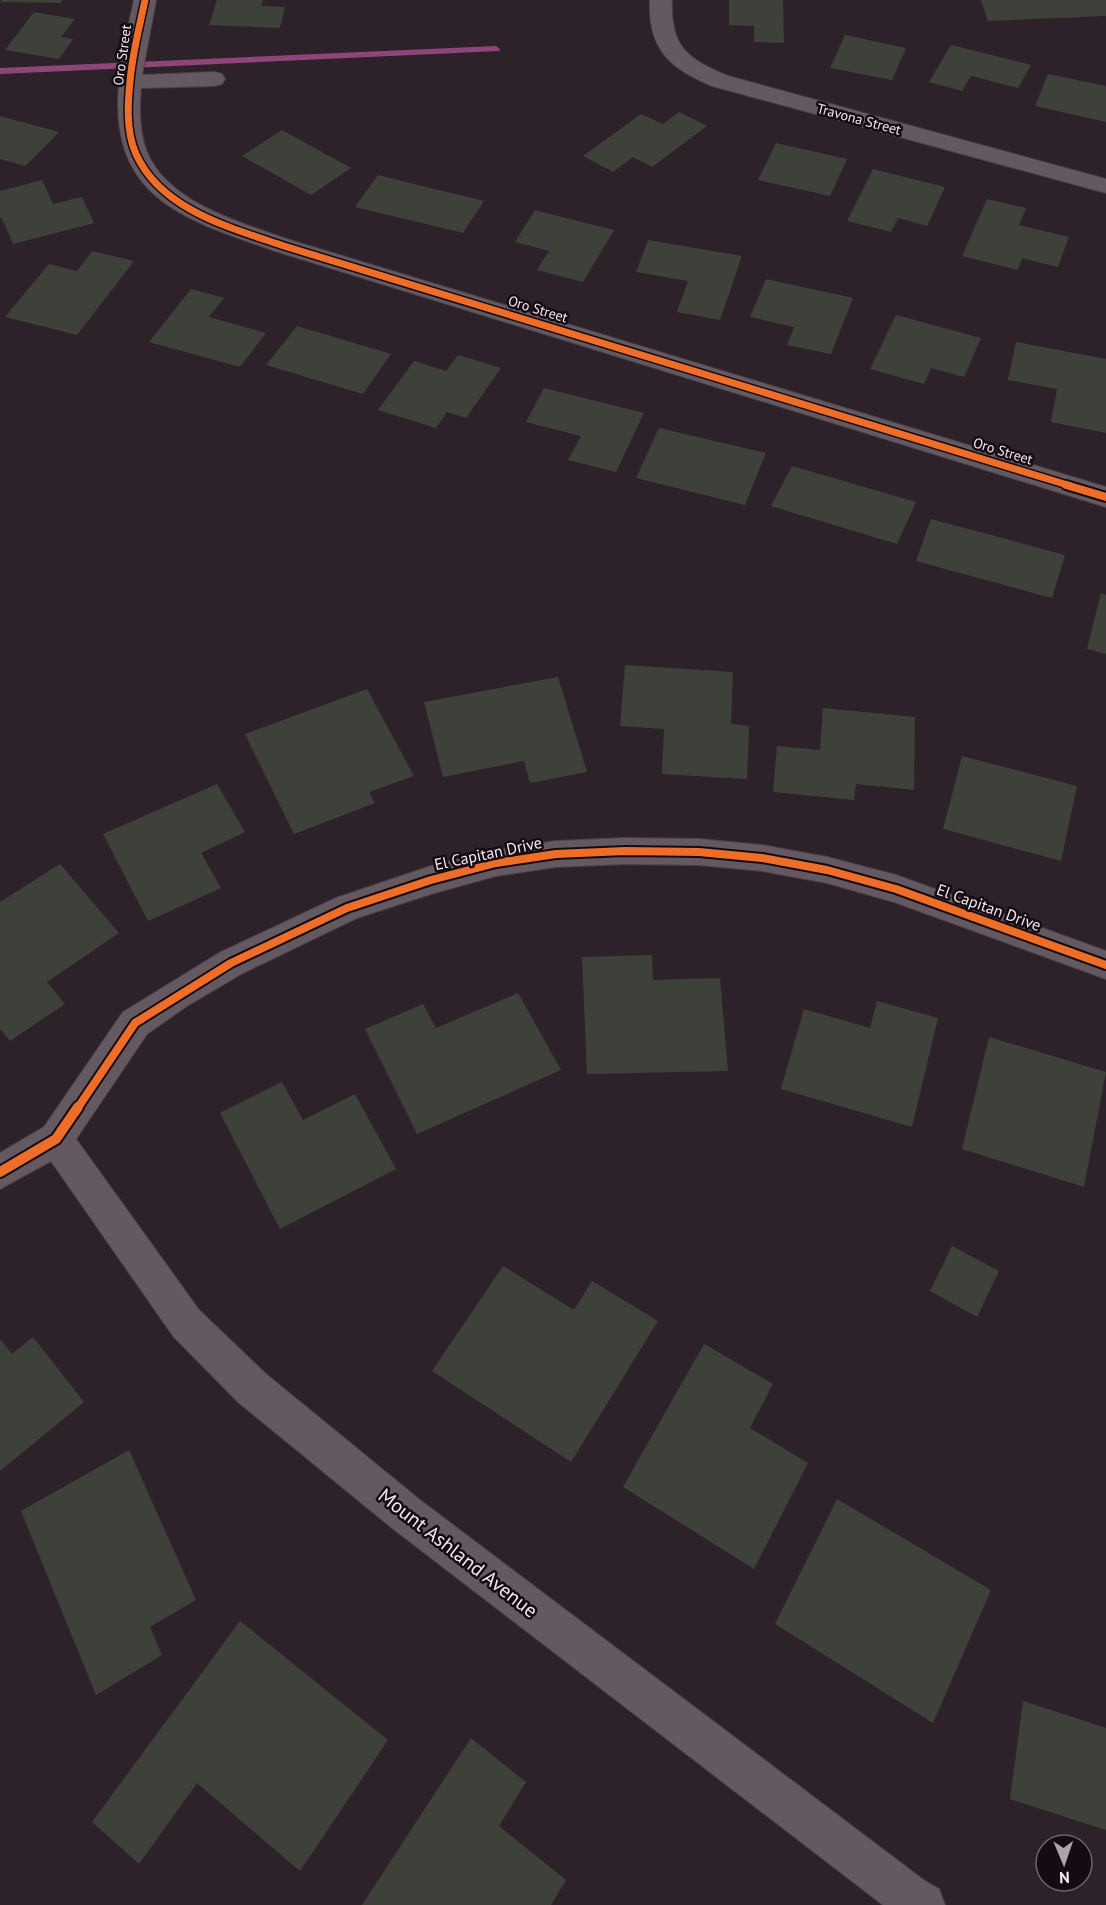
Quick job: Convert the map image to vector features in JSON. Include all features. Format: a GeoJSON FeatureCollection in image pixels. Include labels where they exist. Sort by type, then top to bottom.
{"type":"FeatureCollection","features":[{"type":"Feature","properties":{"kind":"street","name":"Oro Street"},"geometry":{"type":"LineString","coordinates":[[145,0],[130,82],[129,121],[136,155],[160,187],[180,203],[216,222],[284,246],[1106,497]]}},
{"type":"Feature","properties":{"kind":"street","name":"Travona Street"},"geometry":{"type":"LineString","coordinates":[[661,0],[660,23],[667,46],[687,66],[702,74],[731,84],[1106,186]]}},
{"type":"Feature","properties":{"kind":"street"},"geometry":{"type":"LineString","coordinates":[[130,82],[214,79]]}},
{"type":"Feature","properties":{"kind":"street","name":"El Capitan Drive"},"geometry":{"type":"LineString","coordinates":[[0,1172],[56,1138],[135,1023],[175,996],[231,963],[347,908],[431,880],[496,863],[556,854],[625,851],[699,852],[773,860],[827,870],[896,889],[1106,965]]}},
{"type":"Feature","properties":{"kind":"street","name":"Mount Ashland Avenue"},"geometry":{"type":"LineString","coordinates":[[56,1138],[186,1323],[252,1388],[406,1514],[922,1905]]}},
{"type":"Feature","properties":{"kind":"building"},"geometry":{"type":"Polygon","coordinates":[[[2,0],[62,0],[61,3],[1,2],[2,0]]]}},
{"type":"Feature","properties":{"kind":"building"},"geometry":{"type":"Polygon","coordinates":[[[217,0],[263,0],[261,6],[285,7],[280,28],[209,25],[217,0]]]}},
{"type":"Feature","properties":{"kind":"building"},"geometry":{"type":"Polygon","coordinates":[[[729,0],[783,0],[784,43],[754,42],[754,26],[729,25],[729,0]]]}},
{"type":"Feature","properties":{"kind":"building"},"geometry":{"type":"Polygon","coordinates":[[[981,0],[1106,0],[1106,16],[988,21],[981,0]]]}},
{"type":"Feature","properties":{"kind":"building"},"geometry":{"type":"Polygon","coordinates":[[[34,12],[75,19],[61,37],[73,39],[59,59],[5,50],[34,12]]]}},
{"type":"Feature","properties":{"kind":"building"},"geometry":{"type":"Polygon","coordinates":[[[845,35],[906,48],[892,80],[830,68],[845,35]]]}},
{"type":"Feature","properties":{"kind":"building"},"geometry":{"type":"Polygon","coordinates":[[[951,45],[1031,65],[1018,88],[971,76],[962,91],[929,82],[951,45]]]}},
{"type":"Feature","properties":{"kind":"building"},"geometry":{"type":"Polygon","coordinates":[[[1048,74],[1106,86],[1106,122],[1035,106],[1048,74]]]}},
{"type":"Feature","properties":{"kind":"building"},"geometry":{"type":"Polygon","coordinates":[[[679,112],[707,126],[652,167],[633,157],[613,172],[583,156],[641,114],[663,124],[679,112]]]}},
{"type":"Feature","properties":{"kind":"building"},"geometry":{"type":"Polygon","coordinates":[[[0,116],[59,132],[25,166],[0,159],[0,116]]]}},
{"type":"Feature","properties":{"kind":"building"},"geometry":{"type":"Polygon","coordinates":[[[282,130],[351,168],[311,195],[242,156],[282,130]]]}},
{"type":"Feature","properties":{"kind":"building"},"geometry":{"type":"Polygon","coordinates":[[[776,143],[847,159],[830,196],[758,180],[776,143]]]}},
{"type":"Feature","properties":{"kind":"building"},"geometry":{"type":"Polygon","coordinates":[[[873,169],[945,187],[927,226],[898,218],[891,232],[847,221],[873,169]]]}},
{"type":"Feature","properties":{"kind":"building"},"geometry":{"type":"Polygon","coordinates":[[[378,175],[484,201],[463,233],[355,207],[378,175]]]}},
{"type":"Feature","properties":{"kind":"building"},"geometry":{"type":"Polygon","coordinates":[[[42,180],[53,204],[82,197],[94,223],[13,244],[0,218],[0,191],[42,180]]]}},
{"type":"Feature","properties":{"kind":"building"},"geometry":{"type":"Polygon","coordinates":[[[987,199],[1026,208],[1019,225],[1069,237],[1058,267],[1022,258],[1018,270],[962,256],[987,199]]]}},
{"type":"Feature","properties":{"kind":"building"},"geometry":{"type":"Polygon","coordinates":[[[535,210],[614,230],[583,282],[537,270],[549,251],[515,242],[535,210]]]}},
{"type":"Feature","properties":{"kind":"building"},"geometry":{"type":"Polygon","coordinates":[[[648,240],[742,256],[720,320],[677,312],[688,281],[636,272],[648,240]]]}},
{"type":"Feature","properties":{"kind":"building"},"geometry":{"type":"Polygon","coordinates":[[[92,251],[134,261],[77,335],[5,317],[49,264],[77,271],[92,251]]]}},
{"type":"Feature","properties":{"kind":"building"},"geometry":{"type":"Polygon","coordinates":[[[766,279],[853,298],[831,354],[787,345],[794,327],[750,317],[766,279]]]}},
{"type":"Feature","properties":{"kind":"building"},"geometry":{"type":"Polygon","coordinates":[[[191,289],[224,298],[209,317],[266,333],[240,367],[149,342],[191,289]]]}},
{"type":"Feature","properties":{"kind":"building"},"geometry":{"type":"Polygon","coordinates":[[[896,315],[981,338],[964,377],[931,368],[924,384],[870,369],[896,315]]]}},
{"type":"Feature","properties":{"kind":"building"},"geometry":{"type":"Polygon","coordinates":[[[297,326],[391,354],[363,394],[266,365],[297,326]]]}},
{"type":"Feature","properties":{"kind":"building"},"geometry":{"type":"Polygon","coordinates":[[[1016,342],[1106,359],[1106,433],[1051,422],[1057,389],[1008,380],[1016,342]]]}},
{"type":"Feature","properties":{"kind":"building"},"geometry":{"type":"Polygon","coordinates":[[[458,355],[501,368],[466,418],[447,412],[436,428],[378,410],[414,361],[446,371],[458,355]]]}},
{"type":"Feature","properties":{"kind":"building"},"geometry":{"type":"Polygon","coordinates":[[[544,388],[644,413],[616,472],[568,460],[581,436],[526,422],[544,388]]]}},
{"type":"Feature","properties":{"kind":"building"},"geometry":{"type":"Polygon","coordinates":[[[659,428],[766,453],[745,505],[636,478],[659,428]]]}},
{"type":"Feature","properties":{"kind":"building"},"geometry":{"type":"Polygon","coordinates":[[[792,466],[916,502],[897,544],[771,506],[792,466]]]}},
{"type":"Feature","properties":{"kind":"building"},"geometry":{"type":"Polygon","coordinates":[[[931,519],[1065,555],[1052,598],[916,561],[931,519]]]}},
{"type":"Feature","properties":{"kind":"building"},"geometry":{"type":"Polygon","coordinates":[[[1101,593],[1106,595],[1106,654],[1087,649],[1101,593]]]}},
{"type":"Feature","properties":{"kind":"building"},"geometry":{"type":"Polygon","coordinates":[[[625,665],[733,672],[731,724],[749,726],[747,779],[662,774],[664,729],[620,726],[625,665]]]}},
{"type":"Feature","properties":{"kind":"building"},"geometry":{"type":"Polygon","coordinates":[[[558,677],[587,772],[530,783],[524,761],[443,777],[424,702],[558,677]]]}},
{"type":"Feature","properties":{"kind":"building"},"geometry":{"type":"Polygon","coordinates":[[[367,689],[414,776],[369,792],[375,803],[294,834],[245,734],[367,689]]]}},
{"type":"Feature","properties":{"kind":"building"},"geometry":{"type":"Polygon","coordinates":[[[823,708],[915,717],[914,790],[856,784],[854,800],[773,792],[777,746],[820,750],[823,708]]]}},
{"type":"Feature","properties":{"kind":"building"},"geometry":{"type":"Polygon","coordinates":[[[962,756],[1077,786],[1061,861],[943,829],[962,756]]]}},
{"type":"Feature","properties":{"kind":"building"},"geometry":{"type":"Polygon","coordinates":[[[217,784],[245,832],[201,853],[221,888],[148,921],[103,834],[217,784]]]}},
{"type":"Feature","properties":{"kind":"building"},"geometry":{"type":"Polygon","coordinates":[[[60,864],[119,933],[47,982],[65,1004],[10,1041],[0,1029],[0,902],[60,864]]]}},
{"type":"Feature","properties":{"kind":"building"},"geometry":{"type":"Polygon","coordinates":[[[652,955],[653,980],[720,978],[728,1071],[587,1074],[582,957],[652,955]]]}},
{"type":"Feature","properties":{"kind":"building"},"geometry":{"type":"Polygon","coordinates":[[[518,993],[561,1070],[417,1134],[365,1029],[423,1004],[436,1028],[518,993]]]}},
{"type":"Feature","properties":{"kind":"building"},"geometry":{"type":"Polygon","coordinates":[[[877,1001],[938,1018],[912,1127],[781,1089],[804,1009],[870,1028],[877,1001]]]}},
{"type":"Feature","properties":{"kind":"building"},"geometry":{"type":"Polygon","coordinates":[[[989,1037],[1106,1072],[1084,1187],[962,1149],[989,1037]]]}},
{"type":"Feature","properties":{"kind":"building"},"geometry":{"type":"Polygon","coordinates":[[[282,1082],[303,1120],[355,1094],[396,1169],[280,1229],[220,1113],[282,1082]]]}},
{"type":"Feature","properties":{"kind":"building"},"geometry":{"type":"Polygon","coordinates":[[[952,1246],[999,1271],[977,1317],[930,1291],[952,1246]]]}},
{"type":"Feature","properties":{"kind":"building"},"geometry":{"type":"Polygon","coordinates":[[[503,1266],[574,1310],[592,1281],[658,1321],[571,1462],[432,1371],[503,1266]]]}},
{"type":"Feature","properties":{"kind":"building"},"geometry":{"type":"Polygon","coordinates":[[[33,1337],[84,1402],[0,1471],[0,1339],[12,1354],[33,1337]]]}},
{"type":"Feature","properties":{"kind":"building"},"geometry":{"type":"Polygon","coordinates":[[[704,1344],[773,1384],[750,1428],[808,1463],[754,1569],[623,1487],[704,1344]]]}},
{"type":"Feature","properties":{"kind":"building"},"geometry":{"type":"Polygon","coordinates":[[[129,1450],[196,1600],[150,1627],[162,1655],[96,1695],[21,1511],[129,1450]]]}},
{"type":"Feature","properties":{"kind":"building"},"geometry":{"type":"Polygon","coordinates":[[[837,1499],[991,1590],[933,1723],[775,1624],[837,1499]]]}},
{"type":"Feature","properties":{"kind":"building"},"geometry":{"type":"Polygon","coordinates":[[[240,1621],[388,1740],[300,1871],[197,1783],[139,1864],[92,1822],[240,1621]]]}},
{"type":"Feature","properties":{"kind":"building"},"geometry":{"type":"Polygon","coordinates":[[[1023,1701],[1106,1728],[1106,1830],[1010,1799],[1023,1701]]]}},
{"type":"Feature","properties":{"kind":"building"},"geometry":{"type":"Polygon","coordinates":[[[471,1738],[526,1782],[499,1826],[566,1880],[551,1905],[362,1905],[471,1738]]]}},
{"type":"Feature","properties":{"kind":"waterway"},"geometry":{"type":"LineString","coordinates":[[0,71],[496,49]]}},
{"type":"Feature","properties":{"kind":"cycle path"},"geometry":{"type":"LineString","coordinates":[[145,0],[130,81],[129,118],[133,145],[146,172],[161,188],[179,202],[200,213],[243,232],[284,246],[1106,497]]}},
{"type":"Feature","properties":{"kind":"cycle path"},"geometry":{"type":"LineString","coordinates":[[0,1172],[56,1139],[135,1023],[175,996],[231,963],[347,908],[431,880],[496,863],[556,854],[625,851],[699,852],[762,858],[827,870],[896,889],[1106,965]]}}]}
